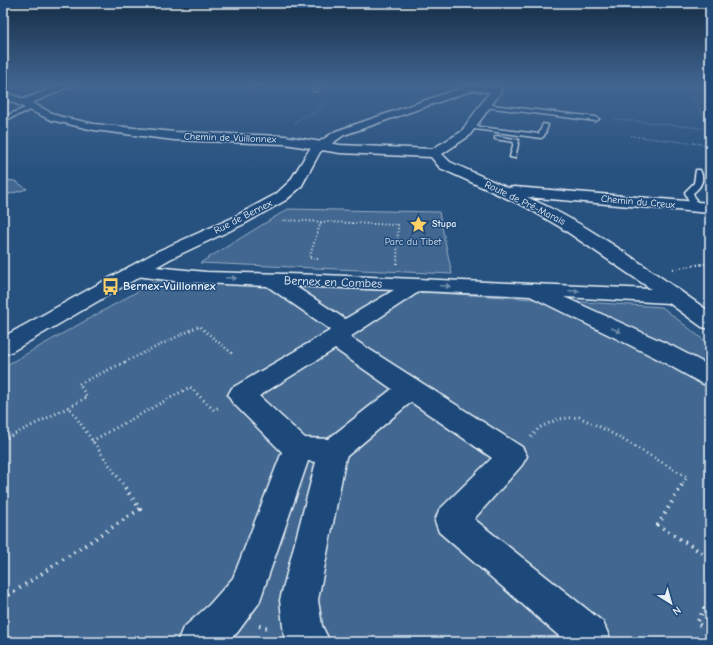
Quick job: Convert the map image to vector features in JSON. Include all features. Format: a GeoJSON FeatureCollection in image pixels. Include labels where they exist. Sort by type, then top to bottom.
{"type":"FeatureCollection","features":[{"type":"Feature","properties":{"kind":"street","name":"Chemin de Vuillonnex"},"geometry":{"type":"LineString","coordinates":[[49,114],[65,121],[105,129],[169,136],[285,140],[319,146]]}},
{"type":"Feature","properties":{"kind":"street","name":"Rue de Bernex"},"geometry":{"type":"LineString","coordinates":[[3,347],[136,270],[177,248],[241,220],[281,197],[296,184],[311,156],[319,146],[349,128],[394,114]]}},
{"type":"Feature","properties":{"kind":"street"},"geometry":{"type":"LineString","coordinates":[[319,146],[340,149],[435,153],[468,131],[479,114]]}},
{"type":"Feature","properties":{"kind":"street","name":"Route de Pré-Marais"},"geometry":{"type":"LineString","coordinates":[[435,153],[445,165],[531,204],[591,238],[710,322]]}},
{"type":"Feature","properties":{"kind":"street","name":"Chemin du Creux"},"geometry":{"type":"LineString","coordinates":[[503,192],[516,191],[703,208]]}},
{"type":"Feature","properties":{"kind":"street","name":"Chemin du Creux"},"geometry":{"type":"LineString","coordinates":[[531,204],[566,195]]}},
{"type":"Feature","properties":{"kind":"street","name":"Bernex en Combes"},"geometry":{"type":"LineString","coordinates":[[136,270],[159,274],[272,280],[530,289],[676,297]]}},
{"type":"Feature","properties":{"kind":"street"},"geometry":{"type":"LineString","coordinates":[[272,280],[410,389],[512,456],[451,521],[589,636]]}},
{"type":"Feature","properties":{"kind":"street"},"geometry":{"type":"LineString","coordinates":[[333,451],[298,449],[241,395],[340,333],[406,285]]}},
{"type":"Feature","properties":{"kind":"street","name":"Bernex en Combes"},"geometry":{"type":"LineString","coordinates":[[530,289],[664,352],[710,376]]}},
{"type":"Feature","properties":{"kind":"street"},"geometry":{"type":"LineString","coordinates":[[307,638],[299,600],[333,451],[410,389]]}},
{"type":"Feature","properties":{"kind":"street"},"geometry":{"type":"LineString","coordinates":[[196,642],[223,619],[246,590],[298,449]]}},
{"type":"Feature","properties":{"kind":"lane"},"geometry":{"type":"LineString","coordinates":[[3,119],[12,114]]}},
{"type":"Feature","properties":{"kind":"lane"},"geometry":{"type":"LineString","coordinates":[[557,114],[596,119]]}},
{"type":"Feature","properties":{"kind":"lane"},"geometry":{"type":"LineString","coordinates":[[468,131],[541,136],[545,125]]}},
{"type":"Feature","properties":{"kind":"lane"},"geometry":{"type":"LineString","coordinates":[[468,131],[540,141]]}},
{"type":"Feature","properties":{"kind":"lane"},"geometry":{"type":"LineString","coordinates":[[468,131],[517,141],[513,158]]}},
{"type":"Feature","properties":{"kind":"lane"},"geometry":{"type":"LineString","coordinates":[[698,171],[700,178],[696,188],[689,192],[703,208]]}},
{"type":"Feature","properties":{"kind":"path"},"geometry":{"type":"LineString","coordinates":[[703,114],[707,116],[710,122]]}},
{"type":"Feature","properties":{"kind":"path"},"geometry":{"type":"LineString","coordinates":[[615,119],[710,129]]}},
{"type":"Feature","properties":{"kind":"path"},"geometry":{"type":"LineString","coordinates":[[631,136],[710,145]]}},
{"type":"Feature","properties":{"kind":"path"},"geometry":{"type":"LineString","coordinates":[[277,220],[398,225],[397,262],[406,285]]}},
{"type":"Feature","properties":{"kind":"path"},"geometry":{"type":"LineString","coordinates":[[321,222],[309,258],[324,259]]}},
{"type":"Feature","properties":{"kind":"path"},"geometry":{"type":"LineString","coordinates":[[390,262],[397,262]]}},
{"type":"Feature","properties":{"kind":"path"},"geometry":{"type":"LineString","coordinates":[[3,440],[88,397],[78,384],[199,326],[234,354]]}},
{"type":"Feature","properties":{"kind":"path"},"geometry":{"type":"LineString","coordinates":[[92,441],[190,387],[214,410],[241,395]]}},
{"type":"Feature","properties":{"kind":"path"},"geometry":{"type":"LineString","coordinates":[[3,599],[140,509],[69,407]]}},
{"type":"Feature","properties":{"kind":"path"},"geometry":{"type":"LineString","coordinates":[[512,456],[539,428],[558,419],[579,418],[608,431],[687,477],[658,525],[710,558]]}},
{"type":"Feature","properties":{"kind":"path"},"geometry":{"type":"LineString","coordinates":[[710,596],[697,623],[710,632]]}},
{"type":"Feature","properties":{"kind":"path"},"geometry":{"type":"LineString","coordinates":[[223,619],[307,638]]}},
{"type":"Feature","properties":{"kind":"green space"},"geometry":{"type":"Polygon","coordinates":[[[3,180],[15,181],[27,189],[3,196],[3,180]]]}},
{"type":"Feature","properties":{"kind":"green space","name":"Parc du Tibet"},"geometry":{"type":"Polygon","coordinates":[[[288,209],[439,212],[452,274],[200,263],[288,209]]]}},
{"type":"Feature","properties":{"kind":"green space"},"geometry":{"type":"Polygon","coordinates":[[[158,280],[439,293],[662,307],[710,345],[710,642],[3,642],[3,367],[158,280]]]}},
{"type":"Feature","properties":{"kind":"place","name":"Stupa"},"geometry":{"type":"Point","coordinates":[419,224]}},
{"type":"Feature","properties":{"kind":"place","name":"Bernex-Vuillonnex"},"geometry":{"type":"Point","coordinates":[110,286]}}]}
